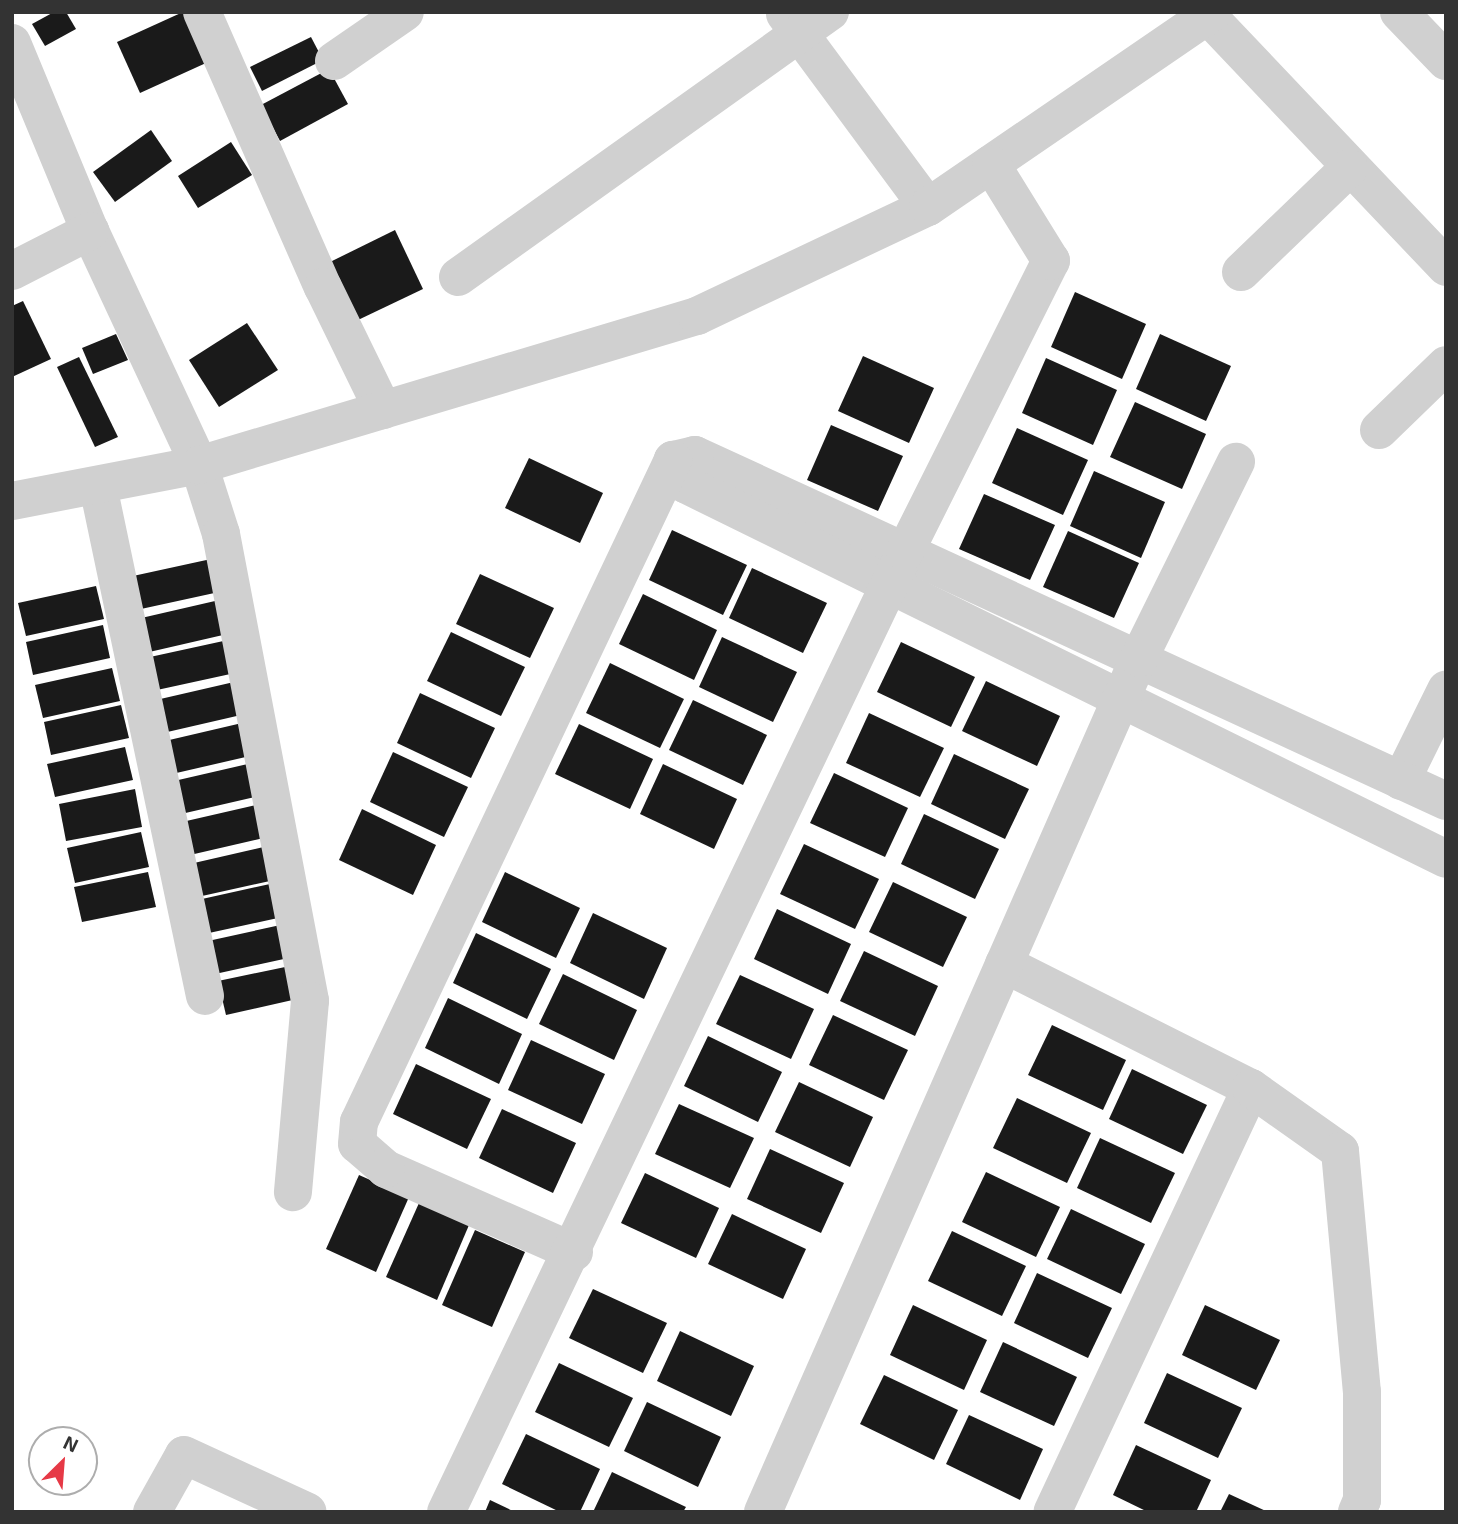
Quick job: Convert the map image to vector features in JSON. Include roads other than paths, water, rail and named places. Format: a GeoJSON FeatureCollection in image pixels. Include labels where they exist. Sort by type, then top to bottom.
{"type":"FeatureCollection","features":[{"type":"Feature","properties":{"kind":"street"},"geometry":{"type":"LineString","coordinates":[[202,12],[323,287],[383,410]]}},
{"type":"Feature","properties":{"kind":"street"},"geometry":{"type":"LineString","coordinates":[[334,61],[405,12]]}},
{"type":"Feature","properties":{"kind":"street"},"geometry":{"type":"LineString","coordinates":[[1399,12],[1446,61]]}},
{"type":"Feature","properties":{"kind":"street"},"geometry":{"type":"LineString","coordinates":[[12,501],[199,465],[697,316],[928,207],[1210,14],[1349,168],[1446,267]]}},
{"type":"Feature","properties":{"kind":"street"},"geometry":{"type":"LineString","coordinates":[[458,277],[804,19],[928,207]]}},
{"type":"Feature","properties":{"kind":"street"},"geometry":{"type":"LineString","coordinates":[[16,59],[90,231],[199,465],[221,534],[310,1000],[293,1192]]}},
{"type":"Feature","properties":{"kind":"street"},"geometry":{"type":"LineString","coordinates":[[446,1512],[574,1252],[897,568],[1051,261],[991,164]]}},
{"type":"Feature","properties":{"kind":"street"},"geometry":{"type":"LineString","coordinates":[[1241,272],[1349,168]]}},
{"type":"Feature","properties":{"kind":"street"},"geometry":{"type":"LineString","coordinates":[[12,271],[90,231]]}},
{"type":"Feature","properties":{"kind":"street"},"geometry":{"type":"LineString","coordinates":[[1379,430],[1446,365]]}},
{"type":"Feature","properties":{"kind":"street"},"geometry":{"type":"LineString","coordinates":[[574,1252],[386,1169],[357,1144],[359,1122],[673,460],[695,455],[897,568],[1121,699],[1446,859]]}},
{"type":"Feature","properties":{"kind":"street"},"geometry":{"type":"LineString","coordinates":[[763,1512],[1139,658],[1236,462]]}},
{"type":"Feature","properties":{"kind":"street"},"geometry":{"type":"LineString","coordinates":[[98,486],[205,996]]}},
{"type":"Feature","properties":{"kind":"street"},"geometry":{"type":"LineString","coordinates":[[897,568],[1139,658],[1446,801]]}},
{"type":"Feature","properties":{"kind":"street"},"geometry":{"type":"LineString","coordinates":[[1401,781],[1446,690]]}},
{"type":"Feature","properties":{"kind":"street"},"geometry":{"type":"LineString","coordinates":[[1004,964],[1251,1088],[1340,1151],[1362,1392],[1362,1500],[1357,1512]]}},
{"type":"Feature","properties":{"kind":"street"},"geometry":{"type":"LineString","coordinates":[[1052,1512],[1251,1088]]}},
{"type":"Feature","properties":{"kind":"street"},"geometry":{"type":"LineString","coordinates":[[152,1512],[184,1455],[308,1512]]}}]}
